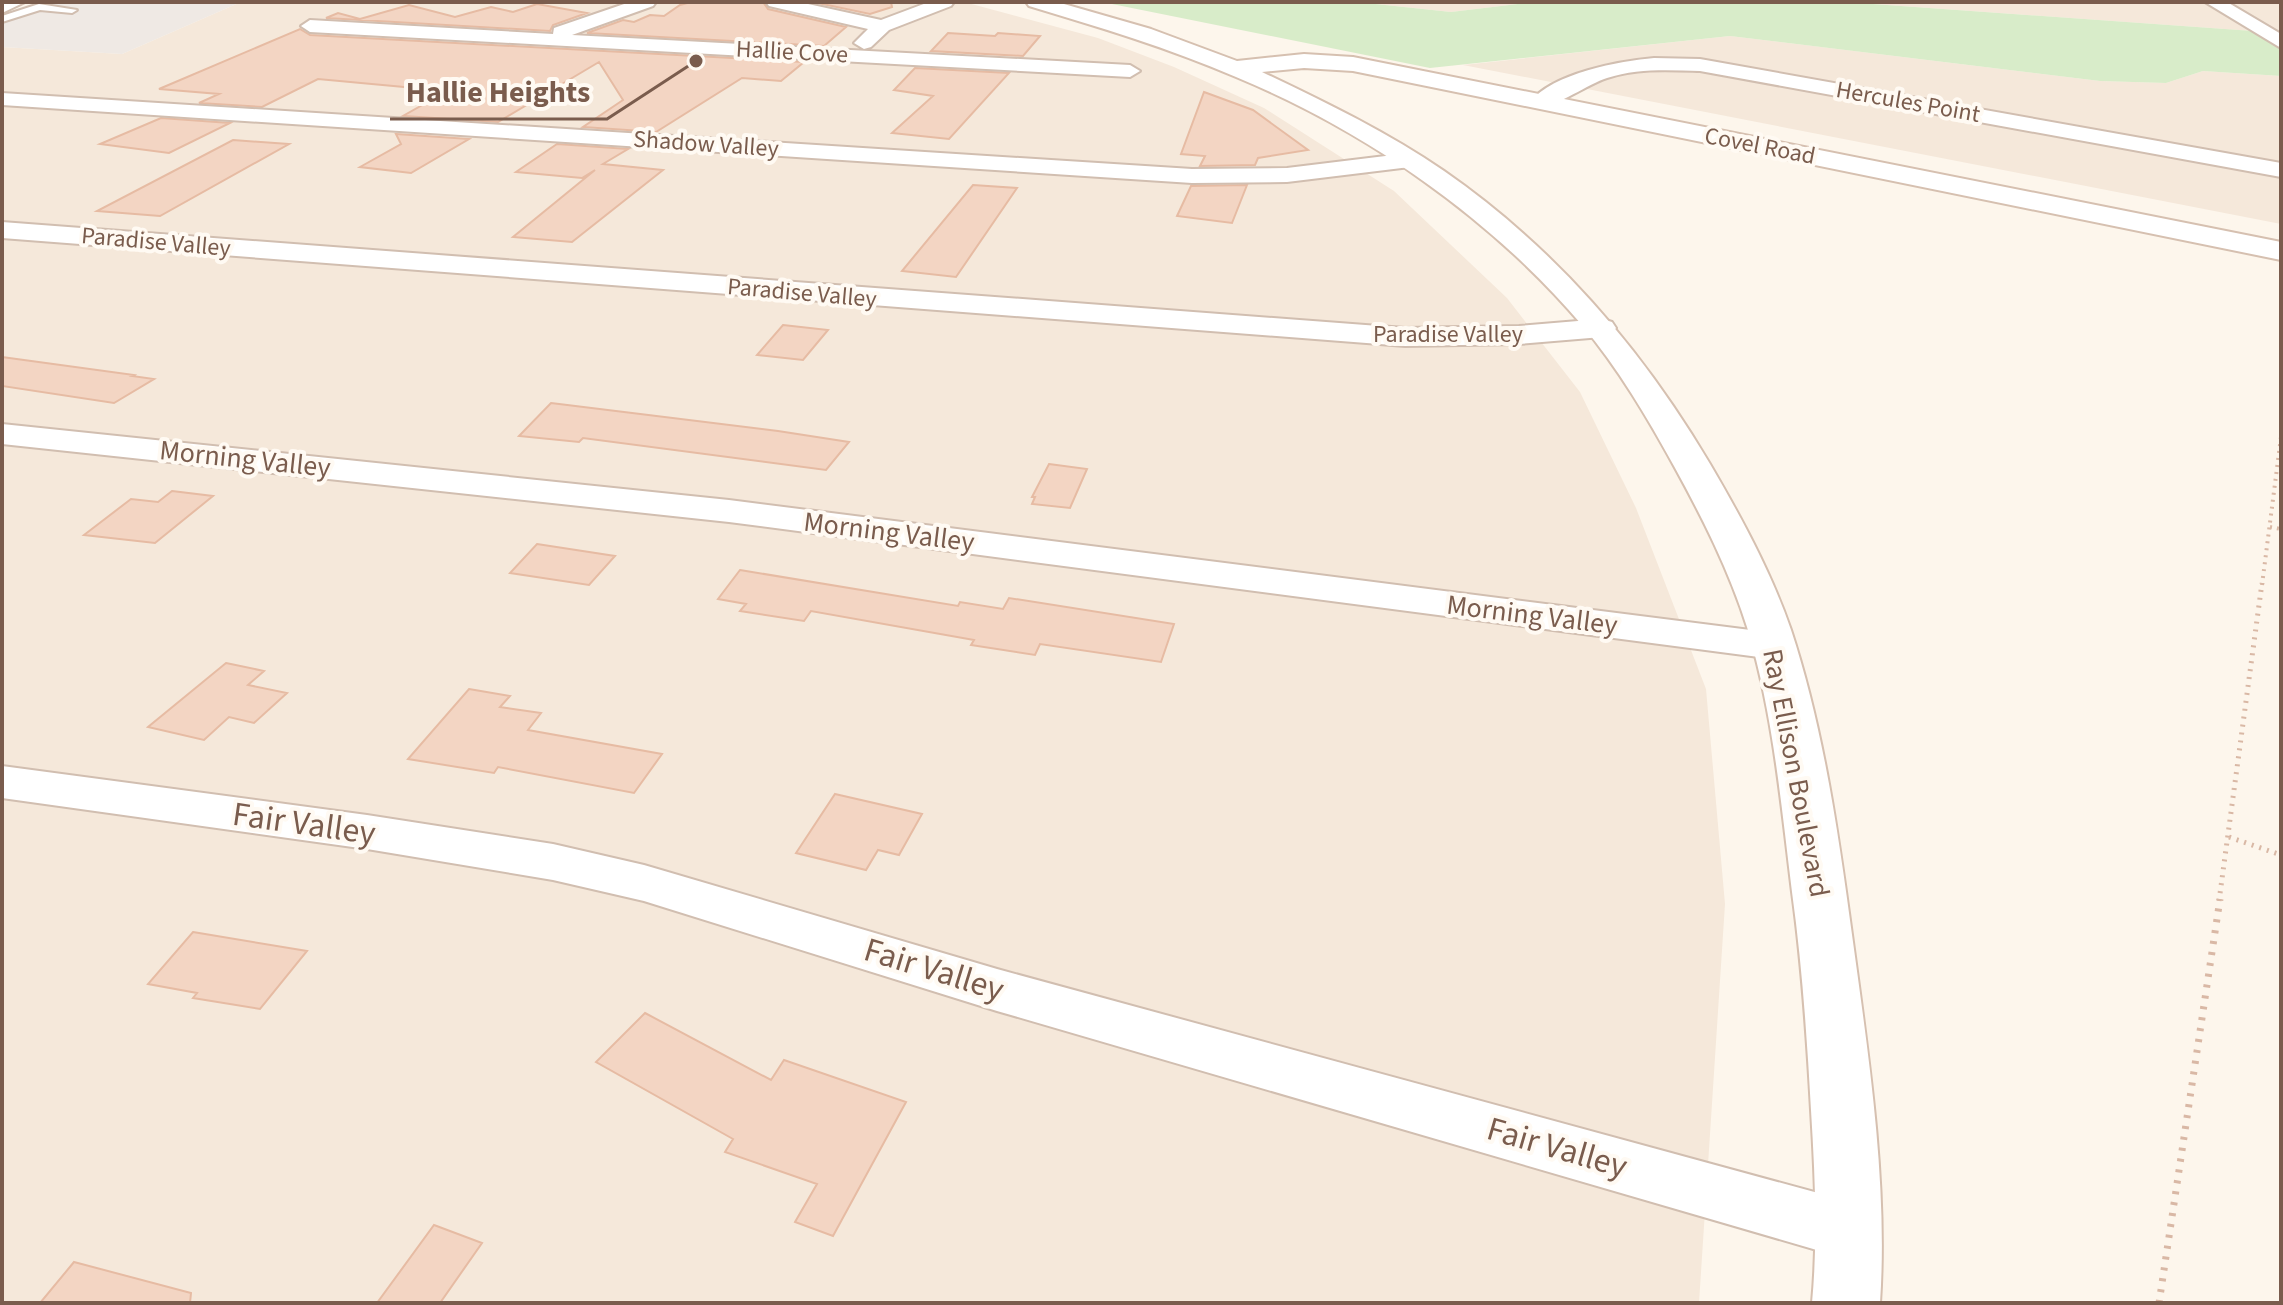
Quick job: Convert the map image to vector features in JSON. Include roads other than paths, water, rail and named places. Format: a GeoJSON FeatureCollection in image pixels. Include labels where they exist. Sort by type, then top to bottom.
{"type":"FeatureCollection","features":[{"type":"Feature","properties":{"kind":"street"},"geometry":{"type":"LineString","coordinates":[[2,8],[16,2]]}},
{"type":"Feature","properties":{"kind":"street"},"geometry":{"type":"LineString","coordinates":[[552,39],[571,27],[647,2]]}},
{"type":"Feature","properties":{"kind":"street"},"geometry":{"type":"LineString","coordinates":[[775,2],[882,26]]}},
{"type":"Feature","properties":{"kind":"street"},"geometry":{"type":"LineString","coordinates":[[854,56],[871,34],[882,26],[945,2]]}},
{"type":"Feature","properties":{"kind":"street","name":"Ray Ellison Boulevard"},"geometry":{"type":"LineString","coordinates":[[1036,2],[1159,37],[1242,56],[1463,195],[1536,258],[1602,328],[1688,448],[1750,576],[1774,646],[1796,737],[1829,955],[1851,1231],[1846,1303]]}},
{"type":"Feature","properties":{"kind":"street"},"geometry":{"type":"LineString","coordinates":[[2214,2],[2281,42]]}},
{"type":"Feature","properties":{"kind":"street","name":"Hallie Cove"},"geometry":{"type":"LineString","coordinates":[[348,10],[310,26],[1130,71]]}},
{"type":"Feature","properties":{"kind":"street"},"geometry":{"type":"LineString","coordinates":[[1085,15],[1217,39]]}},
{"type":"Feature","properties":{"kind":"street","name":"Covel Road"},"geometry":{"type":"LineString","coordinates":[[1242,56],[1353,64],[2281,251]]}},
{"type":"Feature","properties":{"kind":"street","name":"Hercules Point"},"geometry":{"type":"LineString","coordinates":[[1541,102],[1597,72],[1657,63],[1700,65],[2281,170]]}},
{"type":"Feature","properties":{"kind":"street","name":"Shadow Valley"},"geometry":{"type":"LineString","coordinates":[[2,99],[1192,176],[1287,175],[1410,160]]}},
{"type":"Feature","properties":{"kind":"street","name":"Paradise Valley"},"geometry":{"type":"LineString","coordinates":[[2,230],[1405,337],[1466,338],[1602,328]]}},
{"type":"Feature","properties":{"kind":"street","name":"Morning Valley"},"geometry":{"type":"LineString","coordinates":[[2,434],[729,511],[1774,646]]}},
{"type":"Feature","properties":{"kind":"street","name":"Fair Valley"},"geometry":{"type":"LineString","coordinates":[[2,782],[367,832],[553,862],[644,883],[1012,994],[1851,1231]]}},
{"type":"Feature","properties":{"kind":"lane"},"geometry":{"type":"LineString","coordinates":[[2,19],[39,7],[72,10]]}},
{"type":"Feature","properties":{"kind":"place","name":"Hallie Heights"},"geometry":{"type":"Point","coordinates":[696,61]}}]}
